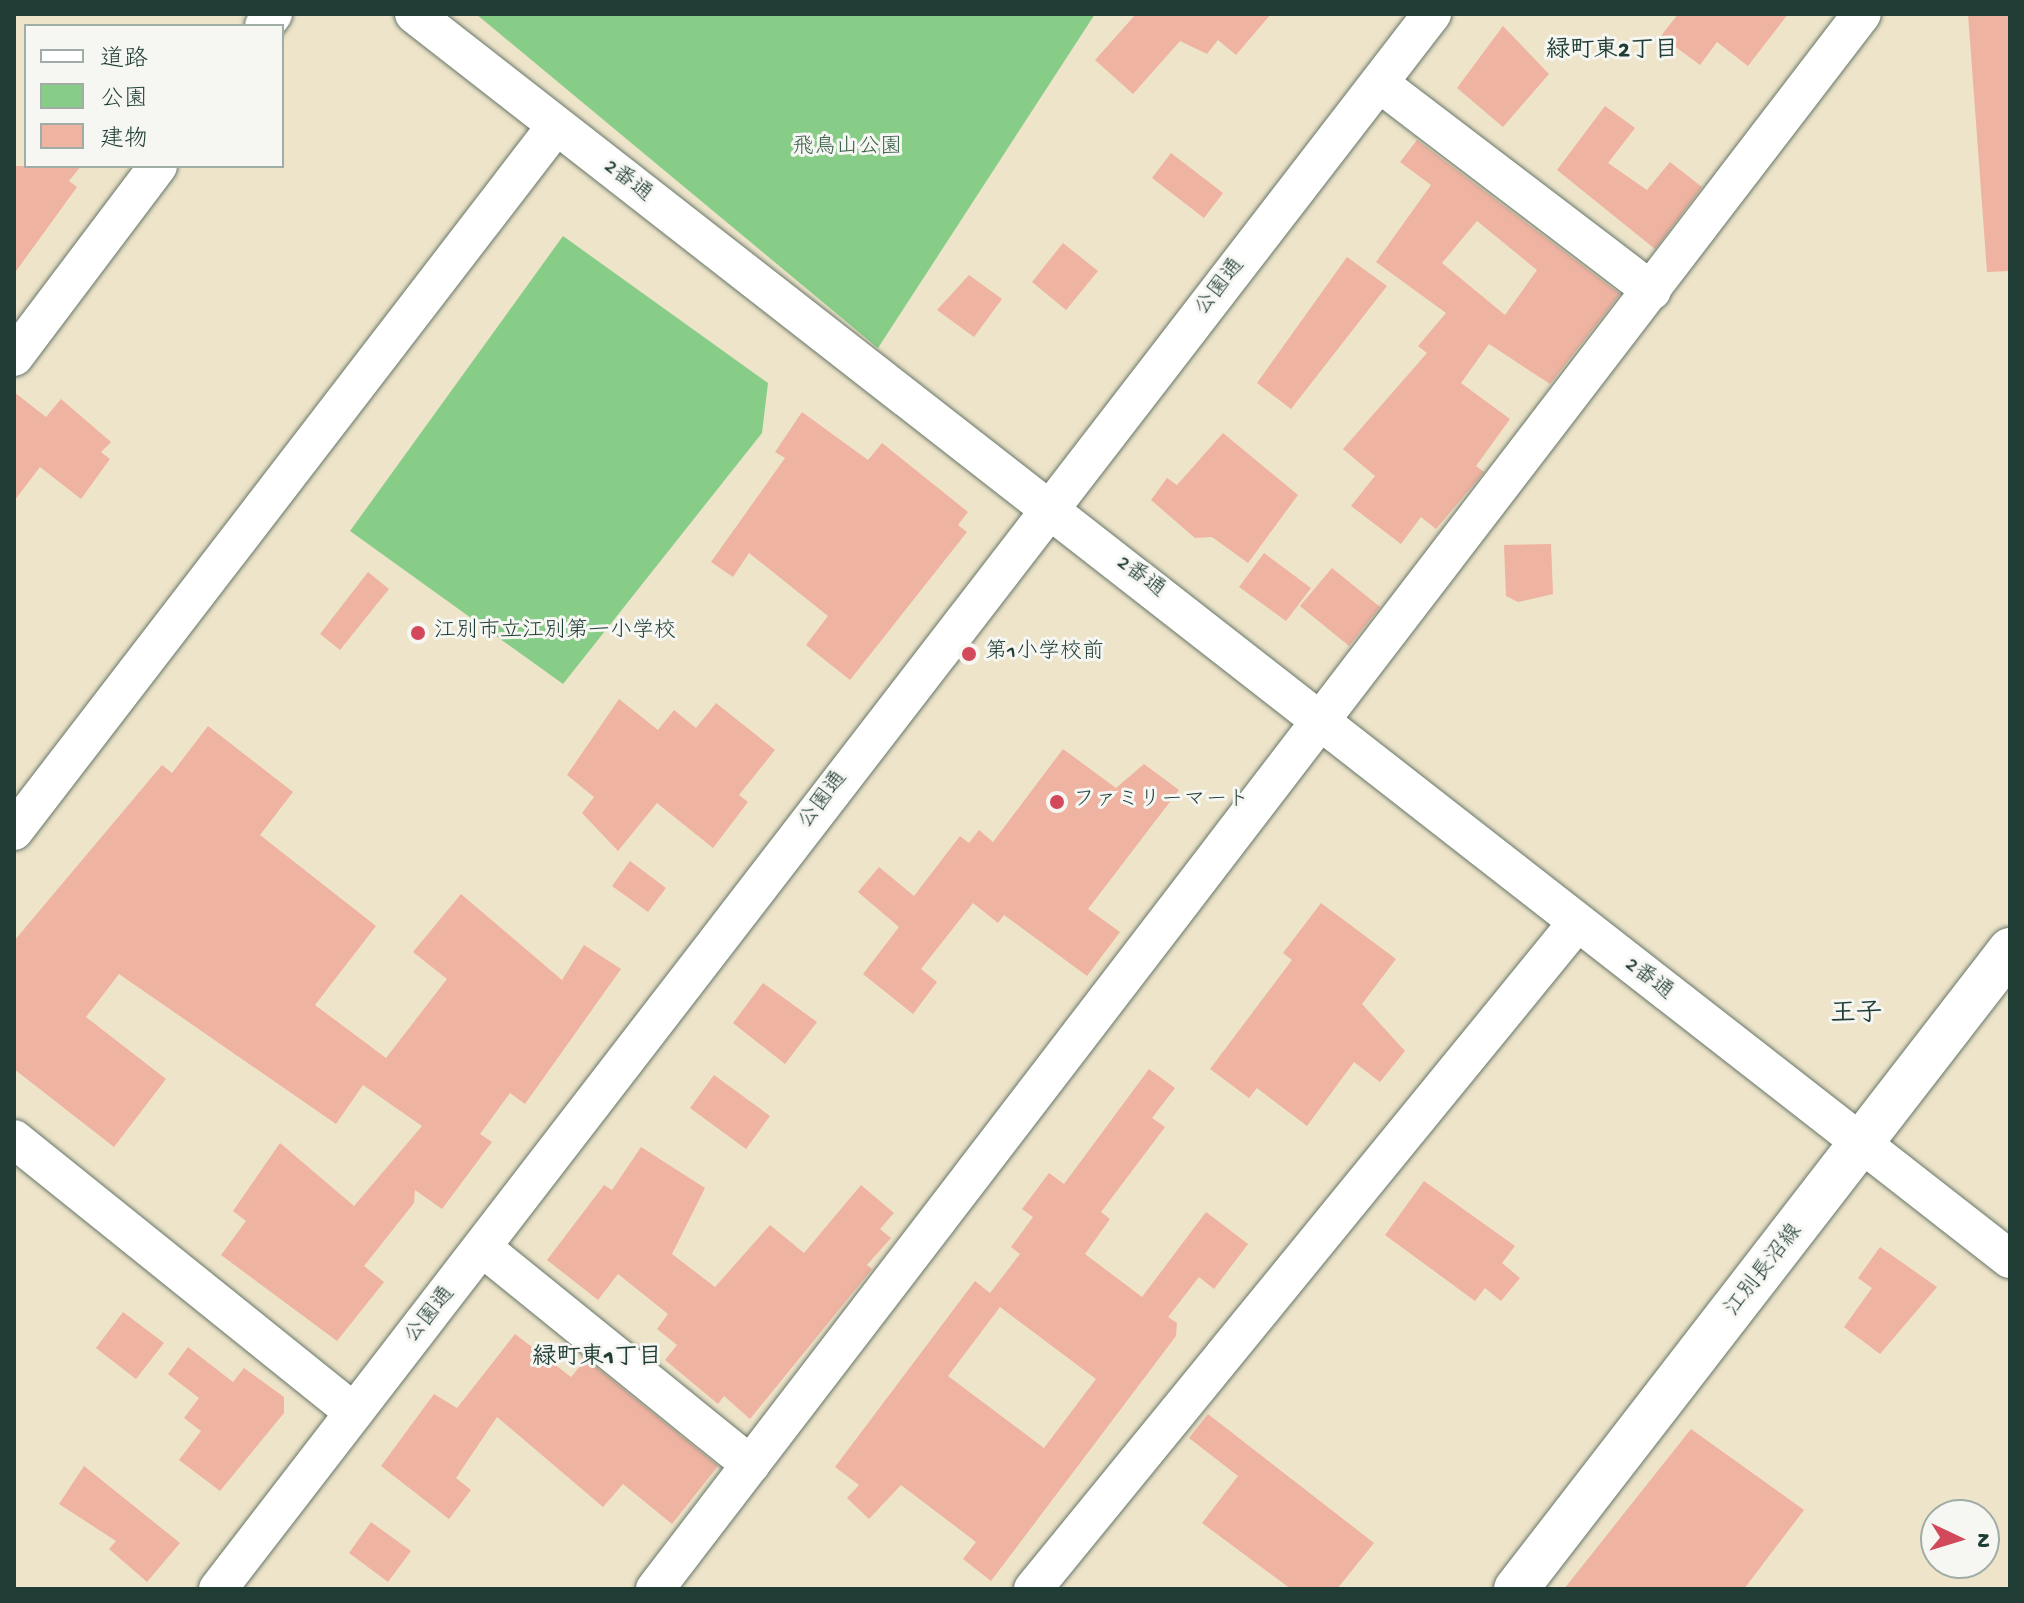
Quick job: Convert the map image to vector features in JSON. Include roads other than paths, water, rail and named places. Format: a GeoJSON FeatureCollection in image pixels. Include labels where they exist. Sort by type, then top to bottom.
{"type":"FeatureCollection","features":[{"type":"Feature","properties":{"kind":"main road","name":"江別長沼線"},"geometry":{"type":"LineString","coordinates":[[1516,1589],[1863,1146],[2010,950]]}},
{"type":"Feature","properties":{"kind":"street","name":"2番通"},"geometry":{"type":"LineString","coordinates":[[414,14],[1322,727],[2010,1259]]}},
{"type":"Feature","properties":{"kind":"street","name":"公園通"},"geometry":{"type":"LineString","coordinates":[[218,1589],[484,1249],[1046,508],[1432,14]]}},
{"type":"Feature","properties":{"kind":"street"},"geometry":{"type":"LineString","coordinates":[[655,1589],[1322,727],[1862,14]]}},
{"type":"Feature","properties":{"kind":"street"},"geometry":{"type":"LineString","coordinates":[[1379,83],[1652,291]]}},
{"type":"Feature","properties":{"kind":"street"},"geometry":{"type":"LineString","coordinates":[[21,808],[556,126]]}},
{"type":"Feature","properties":{"kind":"street"},"geometry":{"type":"LineString","coordinates":[[14,357],[156,168]]}},
{"type":"Feature","properties":{"kind":"street"},"geometry":{"type":"LineString","coordinates":[[1033,1589],[1576,924]]}},
{"type":"Feature","properties":{"kind":"street"},"geometry":{"type":"LineString","coordinates":[[14,1139],[354,1412]]}},
{"type":"Feature","properties":{"kind":"street"},"geometry":{"type":"LineString","coordinates":[[484,1249],[751,1465]]}},
{"type":"Feature","properties":{"kind":"place","name":"江別市立江別第一小学校"},"geometry":{"type":"Point","coordinates":[418,633]}},
{"type":"Feature","properties":{"kind":"place","name":"第1小学校前"},"geometry":{"type":"Point","coordinates":[969,654]}},
{"type":"Feature","properties":{"kind":"place","name":"ファミリーマート"},"geometry":{"type":"Point","coordinates":[1057,802]}},
{"type":"Feature","properties":{"kind":"district","name":"緑町東2丁目"},"geometry":{"type":"Point","coordinates":[1612,52]}},
{"type":"Feature","properties":{"kind":"district","name":"王子"},"geometry":{"type":"Point","coordinates":[1856,1016]}},
{"type":"Feature","properties":{"kind":"district","name":"緑町東1丁目"},"geometry":{"type":"Point","coordinates":[597,1359]}},
{"type":"Feature","properties":{"kind":"park label","name":"飛鳥山公園"},"geometry":{"type":"Point","coordinates":[847,149]}}]}
